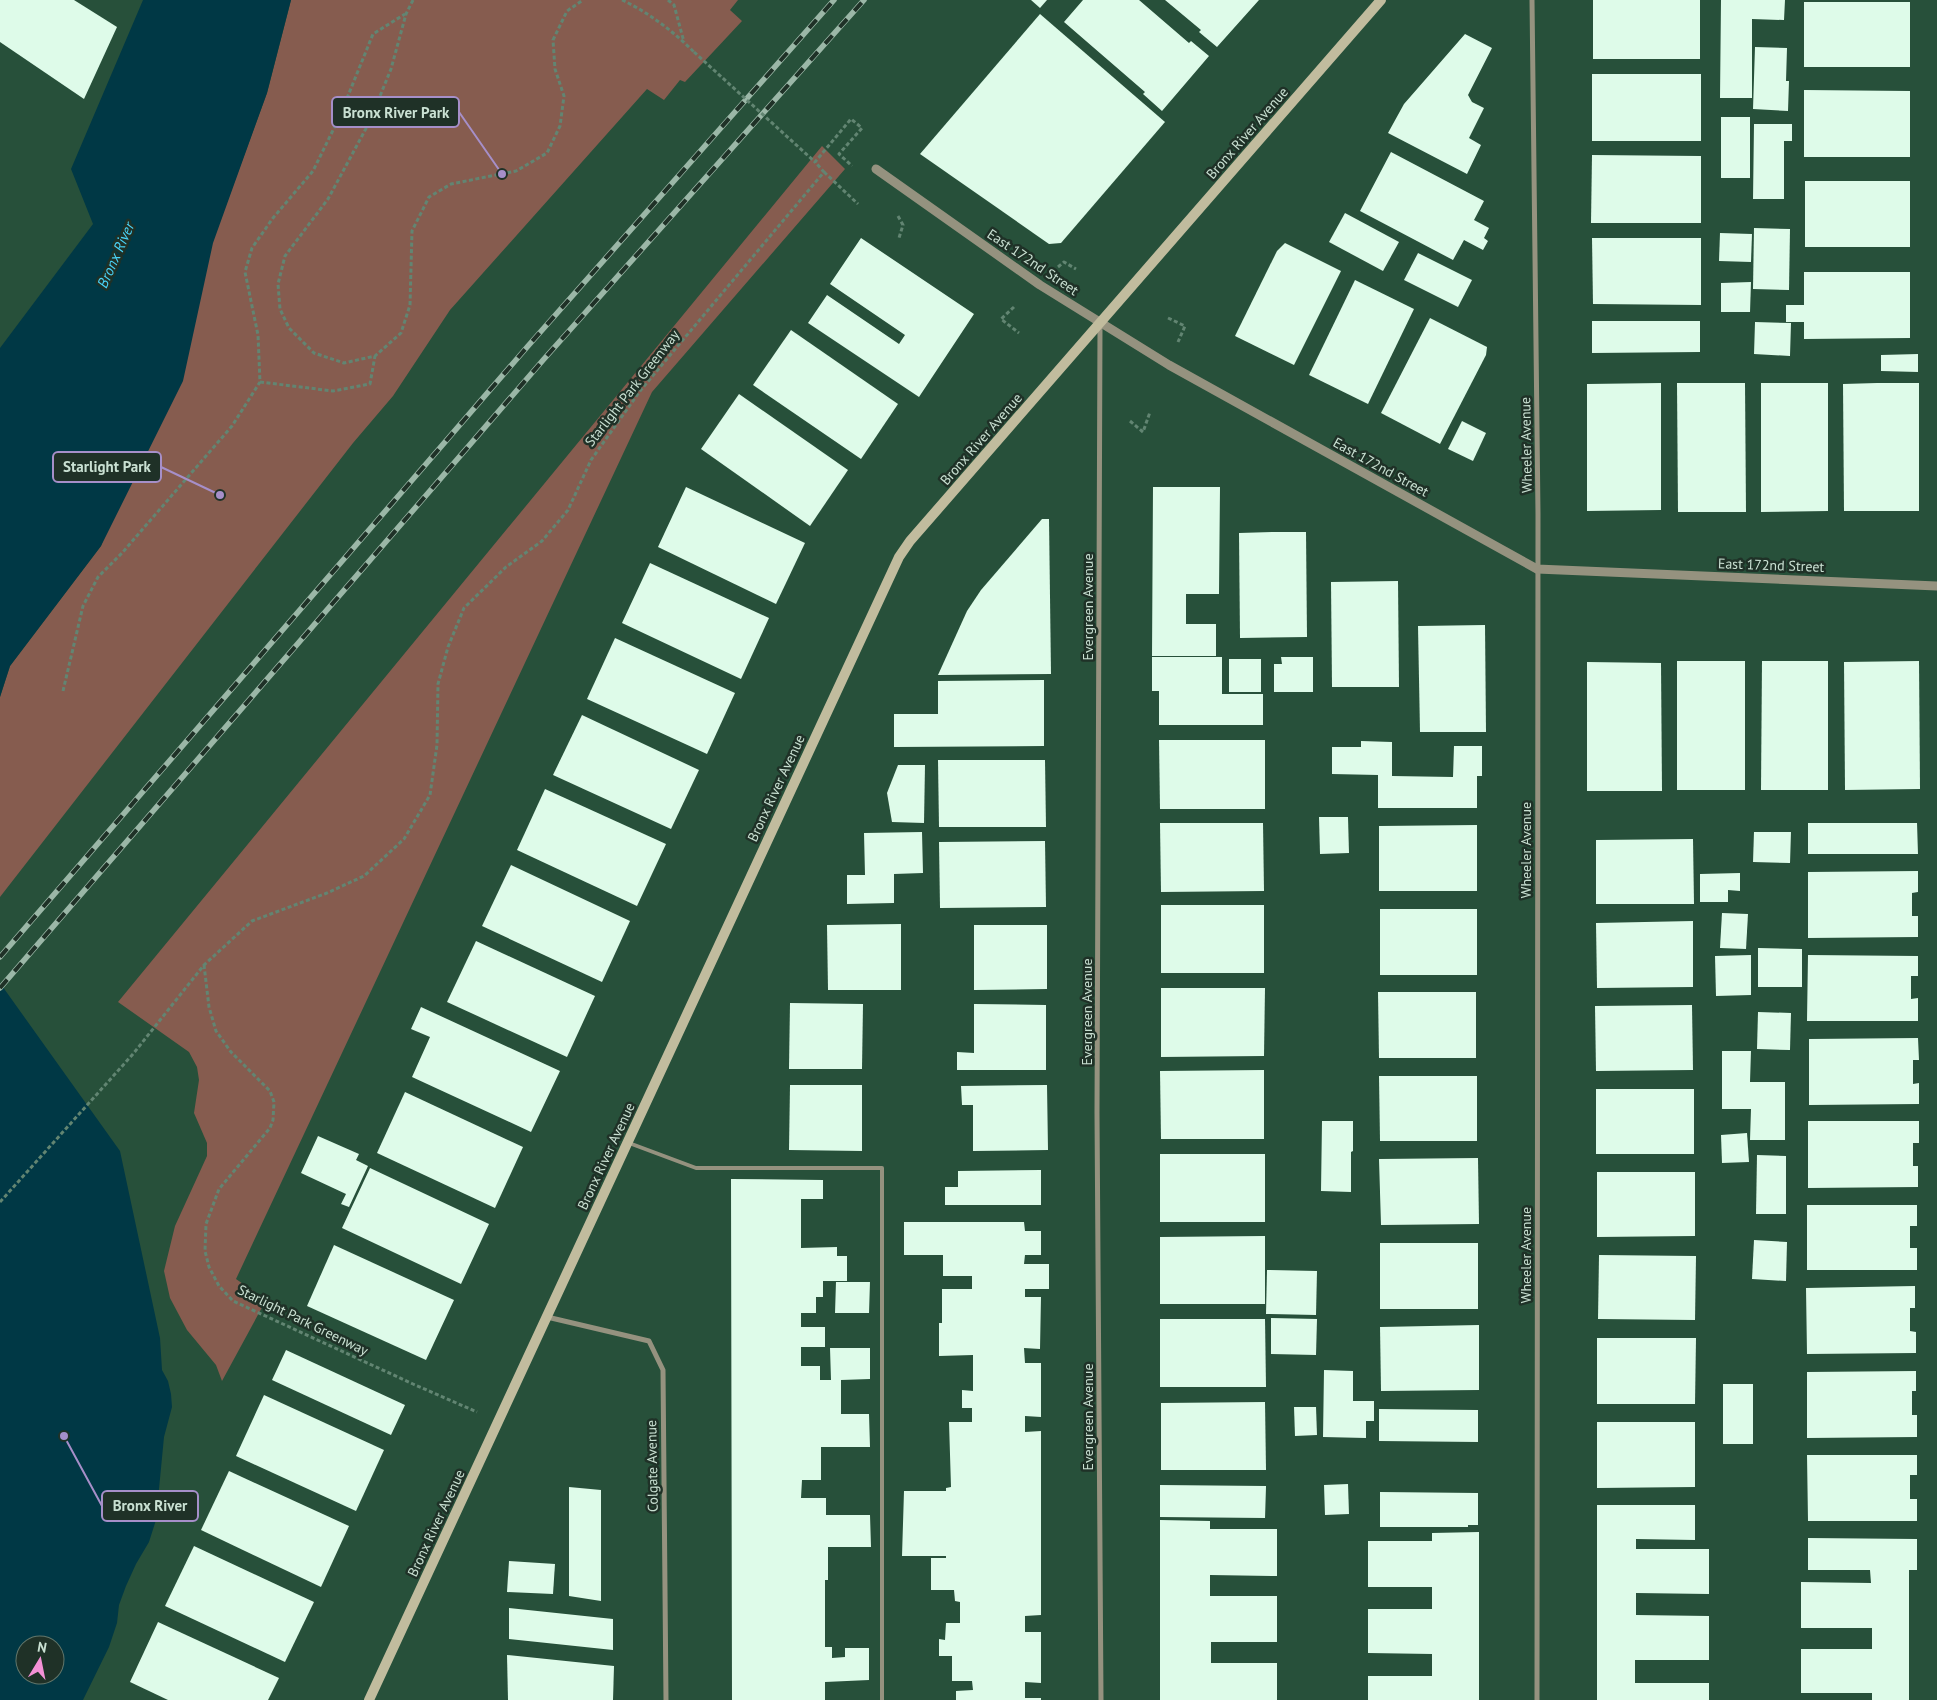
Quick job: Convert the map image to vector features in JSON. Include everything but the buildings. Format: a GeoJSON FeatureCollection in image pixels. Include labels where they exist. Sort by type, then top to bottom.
{"type":"FeatureCollection","features":[{"type":"Feature","properties":{"kind":"main road","name":"Bronx River Avenue"},"geometry":{"type":"LineString","coordinates":[[369,1700],[899,557],[910,541],[1381,0]]}},
{"type":"Feature","properties":{"kind":"street","name":"Wheeler Avenue"},"geometry":{"type":"LineString","coordinates":[[1532,0],[1537,569],[1537,1700]]}},
{"type":"Feature","properties":{"kind":"street","name":"East 172nd Street"},"geometry":{"type":"LineString","coordinates":[[876,169],[1040,285],[1169,366],[1537,569],[1937,586]]}},
{"type":"Feature","properties":{"kind":"street","name":"Evergreen Avenue"},"geometry":{"type":"LineString","coordinates":[[1100,324],[1097,1113],[1101,1700]]}},
{"type":"Feature","properties":{"kind":"street","name":"Colgate Avenue"},"geometry":{"type":"LineString","coordinates":[[546,1317],[649,1341],[663,1370],[666,1700]]}},
{"type":"Feature","properties":{"kind":"lane"},"geometry":{"type":"LineString","coordinates":[[627,1142],[696,1168],[882,1168],[882,1700]]}},
{"type":"Feature","properties":{"kind":"path"},"geometry":{"type":"LineString","coordinates":[[413,0],[406,14],[391,69],[369,122],[328,199],[285,256],[278,284],[280,309],[290,328],[314,353],[344,362],[375,356],[400,333],[410,305],[412,231],[429,197],[451,184],[516,171],[547,153],[560,126],[564,96],[555,69],[553,40],[567,11],[584,0]]}},
{"type":"Feature","properties":{"kind":"path"},"geometry":{"type":"LineString","coordinates":[[622,0],[638,7],[684,42],[858,204]]}},
{"type":"Feature","properties":{"kind":"path"},"geometry":{"type":"LineString","coordinates":[[668,0],[674,5],[684,42]]}},
{"type":"Feature","properties":{"kind":"path"},"geometry":{"type":"LineString","coordinates":[[63,691],[83,606],[98,577],[122,553],[232,426],[260,382],[258,335],[245,272],[252,248],[273,218],[313,171],[339,118],[373,34],[406,14]]}},
{"type":"Feature","properties":{"kind":"path","name":"Starlight Park Greenway"},"geometry":{"type":"LineString","coordinates":[[0,1202],[133,1054],[204,965],[252,921],[327,893],[364,876],[404,839],[430,796],[437,745],[438,684],[448,647],[464,608],[506,567],[542,541],[568,510],[590,460],[640,391],[824,172]]}},
{"type":"Feature","properties":{"kind":"path"},"geometry":{"type":"LineString","coordinates":[[1056,268],[1064,262],[1076,269]]}},
{"type":"Feature","properties":{"kind":"path"},"geometry":{"type":"LineString","coordinates":[[1014,307],[1001,318],[1019,333]]}},
{"type":"Feature","properties":{"kind":"path"},"geometry":{"type":"LineString","coordinates":[[1168,318],[1185,326],[1178,342]]}},
{"type":"Feature","properties":{"kind":"path"},"geometry":{"type":"LineString","coordinates":[[260,382],[333,391],[370,384],[375,356]]}},
{"type":"Feature","properties":{"kind":"path"},"geometry":{"type":"LineString","coordinates":[[1130,422],[1142,432],[1150,412]]}},
{"type":"Feature","properties":{"kind":"path","name":"Starlight Park Greenway"},"geometry":{"type":"LineString","coordinates":[[204,965],[209,1006],[216,1031],[231,1052],[270,1091],[275,1111],[273,1120],[265,1134],[219,1189],[206,1224],[205,1251],[209,1267],[219,1286],[233,1301],[412,1384],[498,1421]]}},
{"type":"Feature","properties":{"kind":"shaded area"},"geometry":{"type":"Polygon","coordinates":[[[291,0],[738,0],[730,10],[742,21],[685,82],[680,80],[664,100],[647,89],[450,310],[393,396],[353,443],[0,897],[0,697],[10,666],[101,546],[267,93],[291,0]]]}},
{"type":"Feature","properties":{"kind":"shaded area"},"geometry":{"type":"Polygon","coordinates":[[[822,146],[845,169],[652,392],[236,1279],[266,1300],[222,1381],[216,1365],[187,1330],[170,1298],[164,1271],[175,1226],[207,1156],[207,1143],[194,1113],[199,1080],[197,1067],[189,1052],[118,1002],[822,146]]]}},
{"type":"Feature","properties":{"kind":"water"},"geometry":{"type":"Polygon","coordinates":[[[143,0],[291,0],[267,93],[213,243],[183,381],[101,546],[10,666],[0,697],[0,348],[93,224],[71,169],[143,0]]]}},
{"type":"Feature","properties":{"kind":"water"},"geometry":{"type":"Polygon","coordinates":[[[0,983],[120,1151],[160,1338],[162,1370],[168,1381],[171,1394],[172,1407],[164,1437],[156,1520],[149,1542],[126,1586],[119,1605],[117,1623],[109,1647],[83,1700],[0,1700],[0,983]]]}},
{"type":"Feature","properties":{"kind":"railway"},"geometry":{"type":"LineString","coordinates":[[0,957],[528,346],[834,0]]}},
{"type":"Feature","properties":{"kind":"railway"},"geometry":{"type":"LineString","coordinates":[[0,988],[544,359],[864,0]]}},
{"type":"Feature","properties":{"kind":"place","name":"Bronx River Park"},"geometry":{"type":"Point","coordinates":[502,174]}},
{"type":"Feature","properties":{"kind":"place","name":"Starlight Park"},"geometry":{"type":"Point","coordinates":[220,495]}},
{"type":"Feature","properties":{"kind":"place","name":"Bronx River"},"geometry":{"type":"Point","coordinates":[64,1436]}}]}
